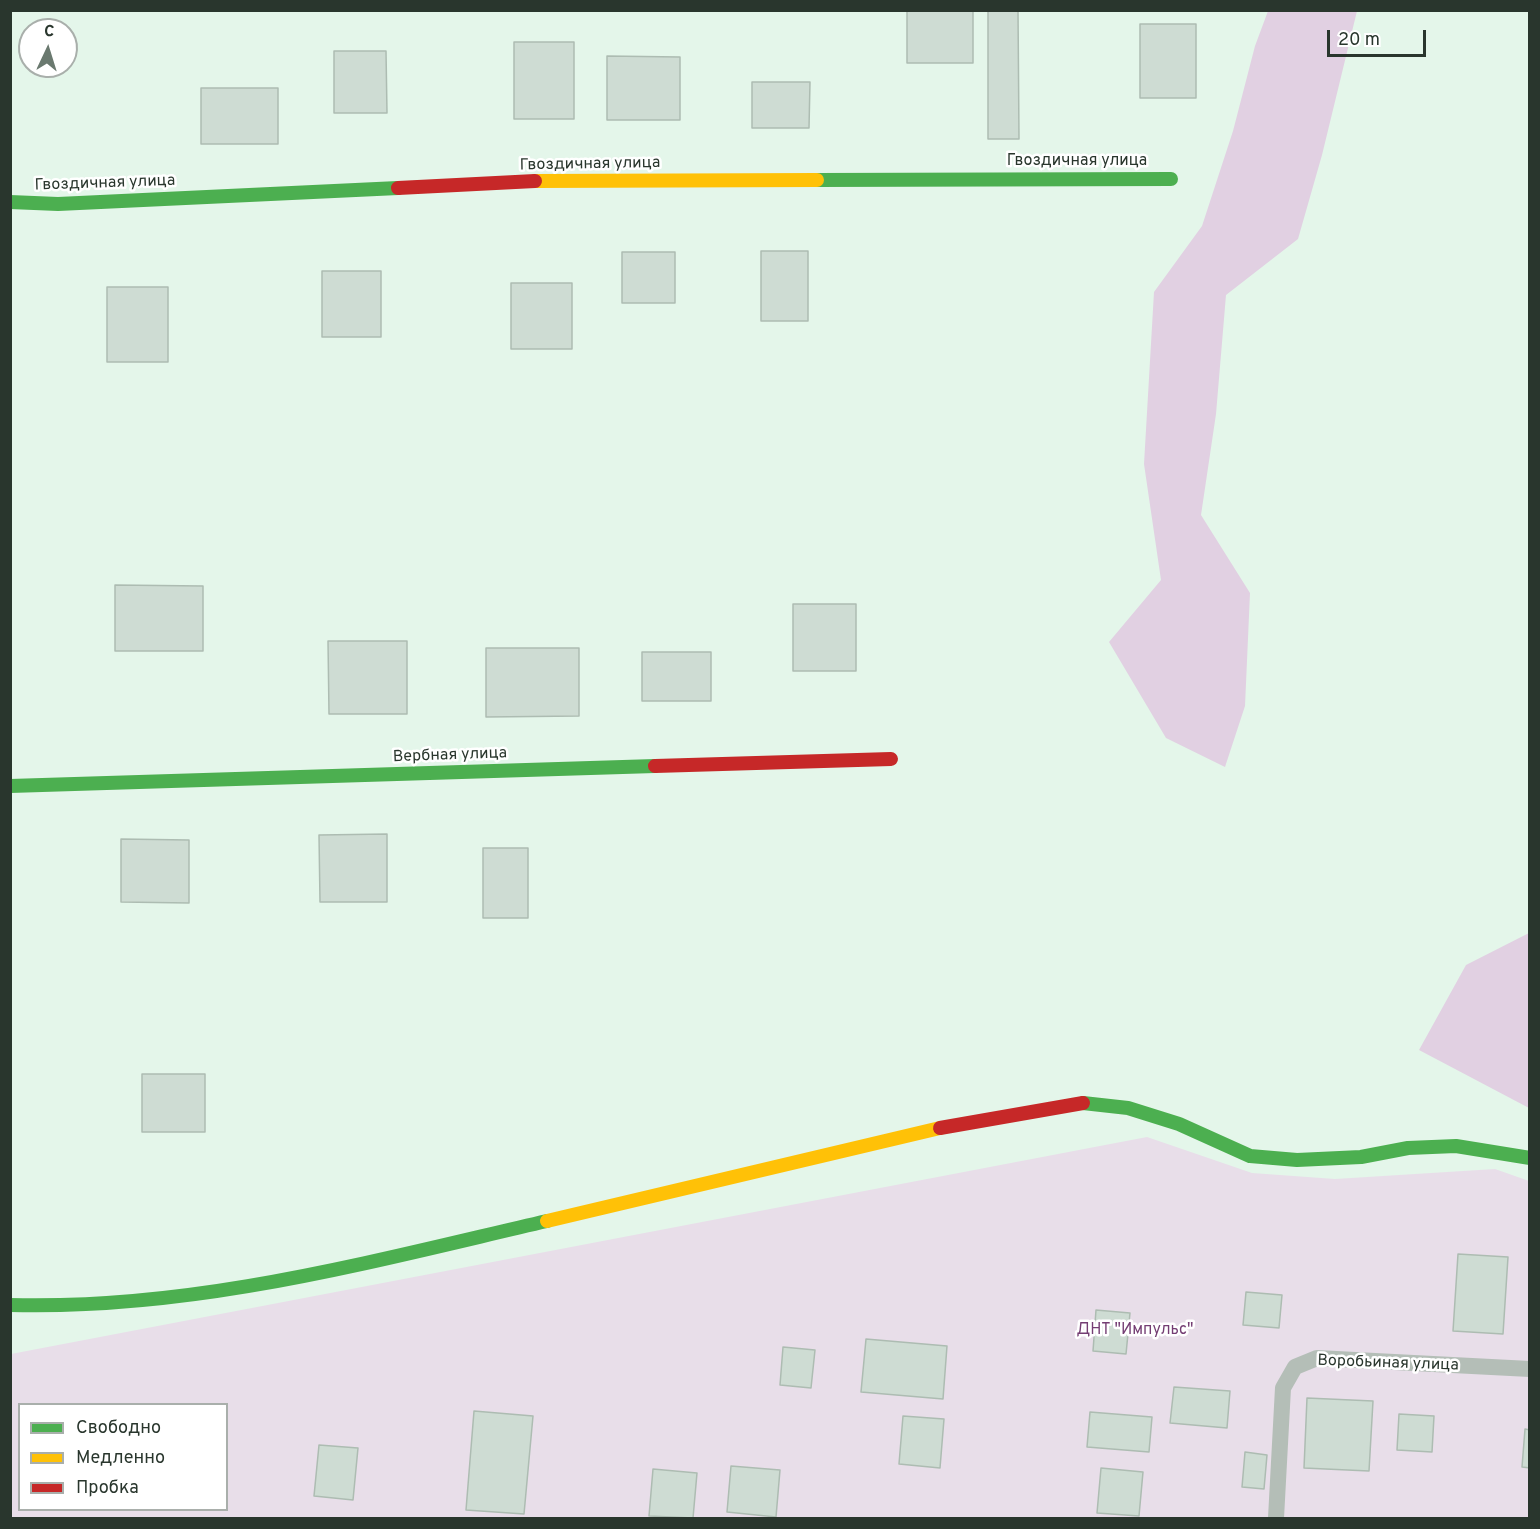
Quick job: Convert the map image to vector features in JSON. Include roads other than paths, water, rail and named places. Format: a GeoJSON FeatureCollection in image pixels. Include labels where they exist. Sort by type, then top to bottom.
{"type":"FeatureCollection","features":[{"type":"Feature","properties":{"kind":"street","name":"Гвоздичная улица"},"geometry":{"type":"LineString","coordinates":[[10,202],[58,204],[565,180],[1171,179]]}},
{"type":"Feature","properties":{"kind":"street","name":"Вербная улица"},"geometry":{"type":"LineString","coordinates":[[10,786],[891,759]]}},
{"type":"Feature","properties":{"kind":"street"},"geometry":{"type":"LineString","coordinates":[[10,1305],[45,1306],[183,1298],[320,1274],[958,1124],[1086,1103],[1128,1107],[1179,1124],[1250,1156],[1297,1160],[1361,1157],[1408,1148],[1456,1146],[1530,1158]]}},
{"type":"Feature","properties":{"kind":"lane","name":"Воробьиная улица"},"geometry":{"type":"LineString","coordinates":[[1276,1518],[1283,1388],[1295,1367],[1317,1358],[1530,1369]]}},
{"type":"Feature","properties":{"kind":"park label","name":"ДНТ \"Импульс\""},"geometry":{"type":"Point","coordinates":[1135,1331]}}]}
